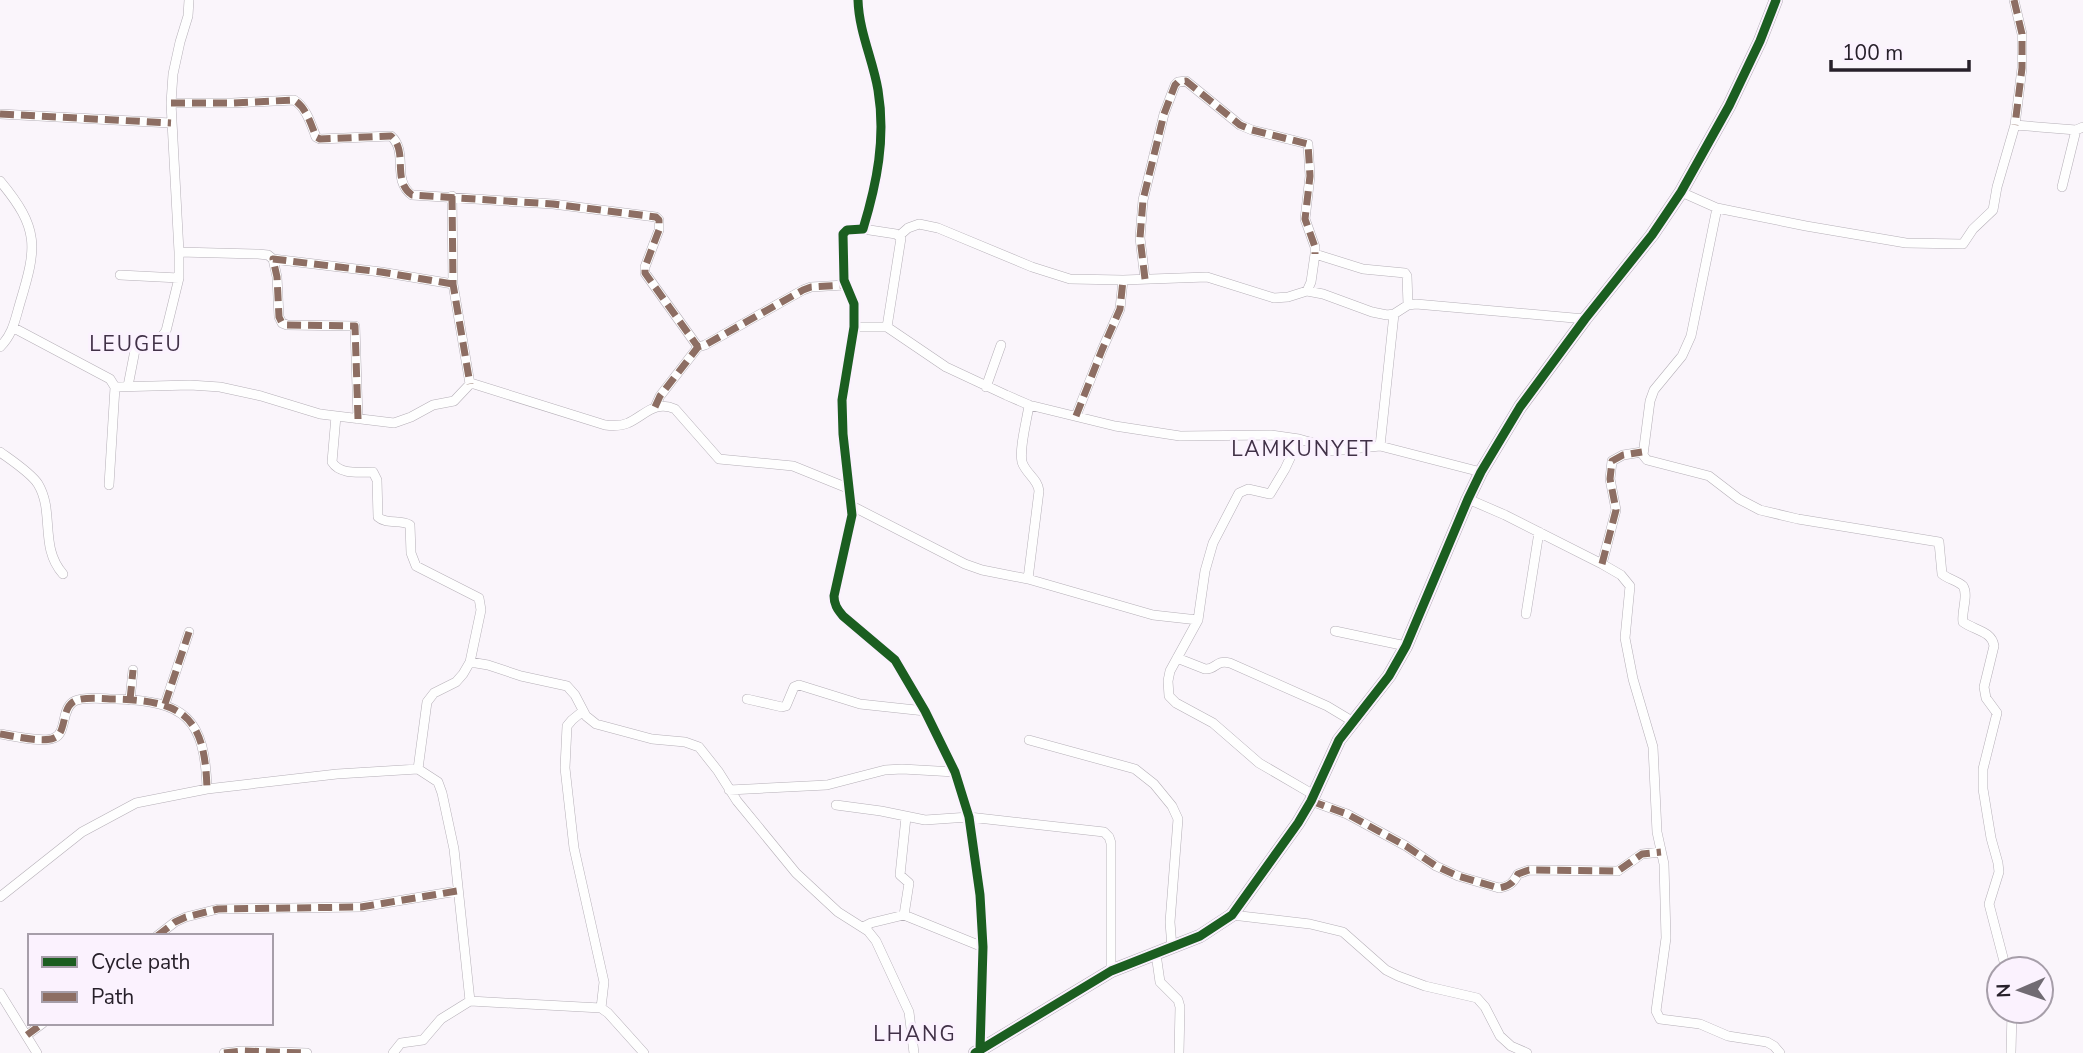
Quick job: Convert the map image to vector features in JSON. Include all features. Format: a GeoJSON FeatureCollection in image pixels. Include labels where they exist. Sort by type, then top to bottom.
{"type":"FeatureCollection","features":[{"type":"Feature","properties":{"kind":"street"},"geometry":{"type":"LineString","coordinates":[[128,386],[136,345],[139,341],[158,340],[166,331],[179,278],[170,103],[173,74],[188,16],[189,0]]}},
{"type":"Feature","properties":{"kind":"street"},"geometry":{"type":"LineString","coordinates":[[858,0],[866,52],[877,87],[881,119],[880,164],[863,229]]}},
{"type":"Feature","properties":{"kind":"street"},"geometry":{"type":"LineString","coordinates":[[978,1051],[1111,971],[1210,931],[1232,915],[1298,823],[1339,740],[1389,676],[1406,646],[1481,472],[1520,407],[1652,235],[1681,192],[1729,106],[1776,0]]}},
{"type":"Feature","properties":{"kind":"street"},"geometry":{"type":"LineString","coordinates":[[1681,192],[1717,208],[1806,226],[1906,243],[1963,244],[1973,229],[1992,213],[2015,125],[2022,68],[2022,34],[2014,0]]}},
{"type":"Feature","properties":{"kind":"street"},"geometry":{"type":"LineString","coordinates":[[1145,279],[1140,238],[1143,200],[1164,114],[1175,85],[1186,81],[1240,125],[1308,144],[1310,176],[1305,219],[1315,254],[1307,292]]}},
{"type":"Feature","properties":{"kind":"street"},"geometry":{"type":"LineString","coordinates":[[170,103],[294,100],[305,111],[316,137],[320,139],[391,136],[399,146],[401,183],[412,195],[553,204],[656,217],[659,220],[659,230],[645,273],[698,347]]}},
{"type":"Feature","properties":{"kind":"street"},"geometry":{"type":"LineString","coordinates":[[0,114],[171,123]]}},
{"type":"Feature","properties":{"kind":"street"},"geometry":{"type":"LineString","coordinates":[[2015,125],[2080,129],[2062,187]]}},
{"type":"Feature","properties":{"kind":"street"},"geometry":{"type":"LineString","coordinates":[[0,181],[9,191],[31,231],[34,247],[14,328],[0,347]]}},
{"type":"Feature","properties":{"kind":"street"},"geometry":{"type":"LineString","coordinates":[[115,387],[220,387],[320,414],[394,423],[433,405],[458,399],[470,384],[453,284],[452,196]]}},
{"type":"Feature","properties":{"kind":"street"},"geometry":{"type":"LineString","coordinates":[[1717,208],[1691,336],[1682,356],[1654,390],[1642,452],[1647,460],[1709,476],[1739,499],[1760,510],[1798,519],[1939,542],[1940,571],[1944,576],[1961,584],[1965,592],[1963,622],[1994,641],[1984,687],[1986,698],[1997,713],[1983,769],[1983,789],[1998,863],[1989,904],[2002,955]]}},
{"type":"Feature","properties":{"kind":"street"},"geometry":{"type":"LineString","coordinates":[[899,236],[908,228],[919,224],[938,228],[1032,267],[1070,279],[1207,277],[1274,298],[1307,292],[1387,315],[1394,314],[1408,305],[1438,305],[1585,319]]}},
{"type":"Feature","properties":{"kind":"street"},"geometry":{"type":"LineString","coordinates":[[887,327],[901,238],[896,234],[863,229],[847,230],[843,234],[845,285],[853,299],[854,327],[842,400],[852,524],[834,602],[843,615],[895,660],[955,772],[969,817],[980,895],[983,947],[978,1051]]}},
{"type":"Feature","properties":{"kind":"street"},"geometry":{"type":"LineString","coordinates":[[179,253],[258,254],[274,259],[453,284]]}},
{"type":"Feature","properties":{"kind":"street"},"geometry":{"type":"LineString","coordinates":[[1315,254],[1363,269],[1405,272],[1408,276],[1408,305]]}},
{"type":"Feature","properties":{"kind":"street"},"geometry":{"type":"LineString","coordinates":[[274,259],[279,317],[282,323],[355,326],[358,419]]}},
{"type":"Feature","properties":{"kind":"street"},"geometry":{"type":"LineString","coordinates":[[120,275],[179,278]]}},
{"type":"Feature","properties":{"kind":"street"},"geometry":{"type":"LineString","coordinates":[[1076,416],[1120,309],[1123,280]]}},
{"type":"Feature","properties":{"kind":"street"},"geometry":{"type":"LineString","coordinates":[[655,407],[660,396],[698,347],[803,290],[845,285]]}},
{"type":"Feature","properties":{"kind":"street"},"geometry":{"type":"LineString","coordinates":[[1380,446],[1394,314]]}},
{"type":"Feature","properties":{"kind":"street"},"geometry":{"type":"LineString","coordinates":[[854,327],[887,327],[946,367],[986,387],[1029,405],[1115,426],[1180,436],[1271,435],[1317,444],[1332,452],[1380,446],[1481,472]]}},
{"type":"Feature","properties":{"kind":"street"},"geometry":{"type":"LineString","coordinates":[[14,328],[105,375],[115,387],[109,485]]}},
{"type":"Feature","properties":{"kind":"street"},"geometry":{"type":"LineString","coordinates":[[986,387],[1001,345]]}},
{"type":"Feature","properties":{"kind":"street"},"geometry":{"type":"LineString","coordinates":[[470,384],[478,384],[605,425],[628,423],[655,407],[669,406],[675,409],[719,459],[793,466],[850,489]]}},
{"type":"Feature","properties":{"kind":"street"},"geometry":{"type":"LineString","coordinates":[[1028,579],[1039,491],[1037,483],[1025,469],[1021,456],[1029,405]]}},
{"type":"Feature","properties":{"kind":"street"},"geometry":{"type":"LineString","coordinates":[[336,416],[332,462],[335,467],[341,471],[373,472],[377,480],[378,517],[385,521],[410,525],[411,554],[416,566],[479,598],[481,610],[470,662],[456,682],[434,693],[427,702],[418,769]]}},
{"type":"Feature","properties":{"kind":"street"},"geometry":{"type":"LineString","coordinates":[[1299,439],[1270,494],[1248,489],[1239,493],[1213,542],[1205,571],[1198,620],[1170,671],[1169,696],[1176,703],[1213,723],[1259,763],[1312,798],[1347,814],[1458,876],[1499,888],[1513,883],[1518,874],[1529,870],[1618,870],[1642,854],[1661,852]]}},
{"type":"Feature","properties":{"kind":"street"},"geometry":{"type":"LineString","coordinates":[[0,452],[37,482],[42,494],[54,564],[63,574]]}},
{"type":"Feature","properties":{"kind":"street"},"geometry":{"type":"LineString","coordinates":[[1602,564],[1616,510],[1610,479],[1612,461],[1623,455],[1642,452]]}},
{"type":"Feature","properties":{"kind":"street"},"geometry":{"type":"LineString","coordinates":[[1468,499],[1602,564],[1621,575],[1629,586],[1625,638],[1633,679],[1653,747],[1657,832],[1664,864],[1666,938],[1656,1008],[1658,1017],[1700,1024],[1728,1036],[1767,1042],[1780,1053]]}},
{"type":"Feature","properties":{"kind":"street"},"geometry":{"type":"LineString","coordinates":[[852,506],[973,567],[1028,579],[1153,615],[1198,620]]}},
{"type":"Feature","properties":{"kind":"street"},"geometry":{"type":"LineString","coordinates":[[1525,614],[1539,532]]}},
{"type":"Feature","properties":{"kind":"street"},"geometry":{"type":"LineString","coordinates":[[1335,631],[1406,646]]}},
{"type":"Feature","properties":{"kind":"street"},"geometry":{"type":"LineString","coordinates":[[165,704],[188,632]]}},
{"type":"Feature","properties":{"kind":"street"},"geometry":{"type":"LineString","coordinates":[[1177,658],[1209,670],[1221,662],[1230,663],[1327,706],[1352,721]]}},
{"type":"Feature","properties":{"kind":"street"},"geometry":{"type":"LineString","coordinates":[[470,662],[488,665],[521,677],[567,686],[590,720],[614,730],[652,739],[685,742],[699,747],[729,790],[796,873],[835,909],[868,930],[876,941],[909,1012],[914,1053]]}},
{"type":"Feature","properties":{"kind":"street"},"geometry":{"type":"LineString","coordinates":[[130,700],[133,670]]}},
{"type":"Feature","properties":{"kind":"street"},"geometry":{"type":"LineString","coordinates":[[747,699],[786,706],[794,687],[799,685],[860,704],[925,712]]}},
{"type":"Feature","properties":{"kind":"street"},"geometry":{"type":"LineString","coordinates":[[0,734],[48,740],[56,738],[68,707],[74,701],[100,699],[165,704],[185,718],[200,736],[206,763],[207,789]]}},
{"type":"Feature","properties":{"kind":"street"},"geometry":{"type":"LineString","coordinates":[[583,711],[568,726],[565,768],[574,848],[604,982],[601,1008]]}},
{"type":"Feature","properties":{"kind":"street"},"geometry":{"type":"LineString","coordinates":[[1029,740],[1135,769],[1154,784],[1172,806],[1178,819],[1170,922],[1172,948]]}},
{"type":"Feature","properties":{"kind":"street"},"geometry":{"type":"LineString","coordinates":[[0,897],[82,832],[136,803],[207,789],[337,774],[418,769],[434,778],[440,787],[454,849],[470,1001]]}},
{"type":"Feature","properties":{"kind":"street"},"geometry":{"type":"LineString","coordinates":[[729,790],[827,785],[894,769],[955,772]]}},
{"type":"Feature","properties":{"kind":"street"},"geometry":{"type":"LineString","coordinates":[[836,804],[925,820],[969,817],[1107,834],[1111,843],[1111,971]]}},
{"type":"Feature","properties":{"kind":"street"},"geometry":{"type":"LineString","coordinates":[[904,915],[909,883],[900,875],[906,817]]}},
{"type":"Feature","properties":{"kind":"street"},"geometry":{"type":"LineString","coordinates":[[160,934],[186,917],[218,909],[361,907],[457,891]]}},
{"type":"Feature","properties":{"kind":"street"},"geometry":{"type":"LineString","coordinates":[[863,927],[879,920],[904,915],[983,947]]}},
{"type":"Feature","properties":{"kind":"street"},"geometry":{"type":"LineString","coordinates":[[1232,915],[1310,924],[1343,932],[1386,970],[1409,981],[1477,999],[1485,1007],[1500,1036],[1518,1050],[1527,1053]]}},
{"type":"Feature","properties":{"kind":"street"},"geometry":{"type":"LineString","coordinates":[[1156,954],[1160,982],[1178,1000],[1181,1014],[1179,1053]]}},
{"type":"Feature","properties":{"kind":"street"},"geometry":{"type":"LineString","coordinates":[[0,993],[37,1053]]}},
{"type":"Feature","properties":{"kind":"street"},"geometry":{"type":"LineString","coordinates":[[393,1053],[401,1043],[423,1040],[441,1019],[470,1001],[601,1008],[644,1053]]}},
{"type":"Feature","properties":{"kind":"street"},"geometry":{"type":"LineString","coordinates":[[27,1035],[40,1025]]}},
{"type":"Feature","properties":{"kind":"street"},"geometry":{"type":"LineString","coordinates":[[2011,1053],[2012,1025]]}},
{"type":"Feature","properties":{"kind":"street"},"geometry":{"type":"LineString","coordinates":[[224,1053],[307,1053]]}},
{"type":"Feature","properties":{"kind":"marked path"},"geometry":{"type":"LineString","coordinates":[[2014,0],[2022,34],[2022,68],[2015,125]]}},
{"type":"Feature","properties":{"kind":"marked path"},"geometry":{"type":"LineString","coordinates":[[1145,279],[1140,238],[1143,200],[1164,114],[1178,82],[1186,81],[1240,125],[1308,144],[1310,176],[1305,219],[1315,254]]}},
{"type":"Feature","properties":{"kind":"marked path"},"geometry":{"type":"LineString","coordinates":[[171,103],[294,100],[305,111],[316,137],[320,139],[391,136],[399,150],[402,182],[412,195],[553,204],[656,217],[659,220],[659,230],[645,273],[698,347]]}},
{"type":"Feature","properties":{"kind":"marked path"},"geometry":{"type":"LineString","coordinates":[[0,114],[171,123]]}},
{"type":"Feature","properties":{"kind":"marked path"},"geometry":{"type":"LineString","coordinates":[[452,196],[453,284],[470,384]]}},
{"type":"Feature","properties":{"kind":"marked path"},"geometry":{"type":"LineString","coordinates":[[358,419],[355,326],[282,323],[279,317],[277,277],[273,259],[453,284]]}},
{"type":"Feature","properties":{"kind":"marked path"},"geometry":{"type":"LineString","coordinates":[[1076,416],[1120,309],[1123,280]]}},
{"type":"Feature","properties":{"kind":"marked path"},"geometry":{"type":"LineString","coordinates":[[655,407],[660,396],[698,347],[803,290],[845,285]]}},
{"type":"Feature","properties":{"kind":"marked path"},"geometry":{"type":"LineString","coordinates":[[1602,564],[1616,510],[1610,479],[1612,461],[1623,455],[1642,452]]}},
{"type":"Feature","properties":{"kind":"marked path"},"geometry":{"type":"LineString","coordinates":[[165,704],[189,632]]}},
{"type":"Feature","properties":{"kind":"marked path"},"geometry":{"type":"LineString","coordinates":[[130,700],[133,670]]}},
{"type":"Feature","properties":{"kind":"marked path"},"geometry":{"type":"LineString","coordinates":[[0,734],[36,739],[54,738],[61,731],[69,706],[82,699],[116,699],[159,704],[187,718],[196,730],[202,745],[207,789]]}},
{"type":"Feature","properties":{"kind":"marked path"},"geometry":{"type":"LineString","coordinates":[[1311,801],[1347,814],[1406,846],[1436,866],[1458,876],[1499,888],[1509,885],[1518,874],[1529,870],[1618,871],[1642,854],[1661,852]]}},
{"type":"Feature","properties":{"kind":"marked path"},"geometry":{"type":"LineString","coordinates":[[160,934],[186,917],[218,909],[361,907],[457,891]]}},
{"type":"Feature","properties":{"kind":"marked path"},"geometry":{"type":"LineString","coordinates":[[27,1035],[40,1025]]}},
{"type":"Feature","properties":{"kind":"marked path"},"geometry":{"type":"LineString","coordinates":[[224,1053],[307,1053]]}},
{"type":"Feature","properties":{"kind":"cycle path"},"geometry":{"type":"LineString","coordinates":[[858,0],[878,90],[881,126],[876,177],[863,229],[847,230],[843,234],[844,280],[854,304],[854,327],[842,400],[852,515],[834,599],[843,616],[895,660],[925,711],[955,772],[969,817],[980,895],[983,947],[980,1050]]}},
{"type":"Feature","properties":{"kind":"cycle path"},"geometry":{"type":"LineString","coordinates":[[975,1053],[1111,971],[1200,936],[1232,915],[1298,823],[1339,740],[1389,676],[1406,646],[1481,472],[1520,407],[1652,235],[1681,192],[1729,106],[1776,0]]}},
{"type":"Feature","properties":{"kind":"district","name":"LEUGEU"},"geometry":{"type":"Point","coordinates":[136,344]}},
{"type":"Feature","properties":{"kind":"district","name":"LAMKUNYET"},"geometry":{"type":"Point","coordinates":[1303,449]}},
{"type":"Feature","properties":{"kind":"district","name":"LHANG"},"geometry":{"type":"Point","coordinates":[915,1034]}}]}
